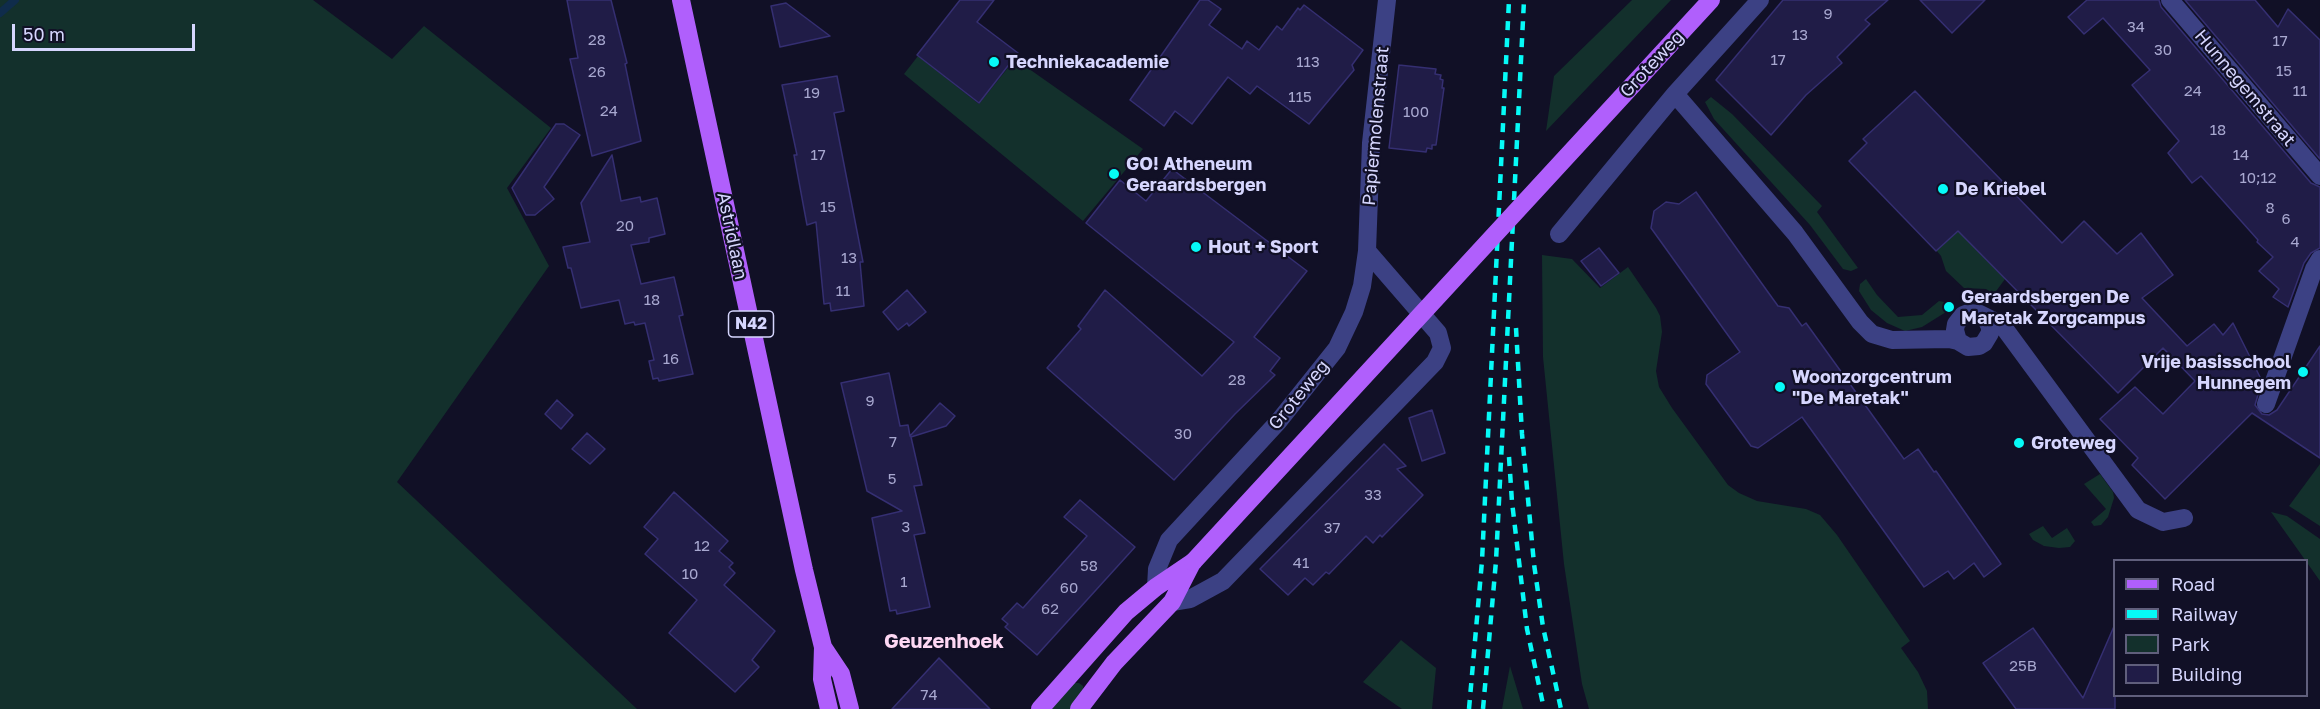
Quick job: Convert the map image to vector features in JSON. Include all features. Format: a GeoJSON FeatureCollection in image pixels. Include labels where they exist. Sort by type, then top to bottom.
{"type":"FeatureCollection","features":[{"type":"Feature","properties":{"kind":"main road","name":"Astridlaan"},"geometry":{"type":"LineString","coordinates":[[681,0],[804,570],[823,647],[822,679],[829,709]]}},
{"type":"Feature","properties":{"kind":"main road","name":"Groteweg"},"geometry":{"type":"LineString","coordinates":[[1040,709],[1126,612],[1156,587],[1193,562],[1711,0]]}},
{"type":"Feature","properties":{"kind":"main road","name":"Groteweg"},"geometry":{"type":"LineString","coordinates":[[1079,709],[1114,663],[1172,602],[1193,562]]}},
{"type":"Feature","properties":{"kind":"main road","name":"Astridlaan"},"geometry":{"type":"LineString","coordinates":[[823,647],[841,674],[850,709]]}},
{"type":"Feature","properties":{"kind":"street","name":"Papiermolenstraat"},"geometry":{"type":"LineString","coordinates":[[1367,251],[1371,143],[1387,0]]}},
{"type":"Feature","properties":{"kind":"street","name":"Groteweg"},"geometry":{"type":"LineString","coordinates":[[1559,234],[1675,94],[1760,0]]}},
{"type":"Feature","properties":{"kind":"street","name":"Hunnegemstraat"},"geometry":{"type":"LineString","coordinates":[[2170,0],[2320,176]]}},
{"type":"Feature","properties":{"kind":"street","name":"Groteweg"},"geometry":{"type":"LineString","coordinates":[[1675,94],[1795,233],[1872,334],[1892,340],[1920,341],[1957,332]]}},
{"type":"Feature","properties":{"kind":"street","name":"Groteweg"},"geometry":{"type":"LineString","coordinates":[[1156,587],[1157,569],[1169,540],[1278,422],[1337,348],[1354,312],[1362,286],[1367,251]]}},
{"type":"Feature","properties":{"kind":"street","name":"Groteweg"},"geometry":{"type":"LineString","coordinates":[[1172,602],[1190,599],[1223,581],[1427,370],[1442,348],[1438,333],[1367,251]]}},
{"type":"Feature","properties":{"kind":"street"},"geometry":{"type":"LineString","coordinates":[[2266,404],[2314,269],[2320,259]]}},
{"type":"Feature","properties":{"kind":"street","name":"Groteweg"},"geometry":{"type":"LineString","coordinates":[[1985,317],[1974,312],[1959,319],[1957,332],[1968,347],[1979,346],[2000,335],[2008,336],[2015,341]]}},
{"type":"Feature","properties":{"kind":"street"},"geometry":{"type":"LineString","coordinates":[[1985,317],[2002,325],[2015,341],[2138,510],[2163,522],[2184,518]]}},
{"type":"Feature","properties":{"kind":"street"},"geometry":{"type":"LineString","coordinates":[[1984,343],[1990,333],[1985,317]]}},
{"type":"Feature","properties":{"kind":"green space"},"geometry":{"type":"Polygon","coordinates":[[[0,0],[313,0],[392,59],[424,26],[551,128],[507,188],[549,266],[397,482],[637,709],[0,709],[0,0]]]}},
{"type":"Feature","properties":{"kind":"green space"},"geometry":{"type":"Polygon","coordinates":[[[1632,0],[1671,0],[1546,131],[1554,76],[1632,0]]]}},
{"type":"Feature","properties":{"kind":"green space"},"geometry":{"type":"Polygon","coordinates":[[[918,56],[979,104],[1015,59],[1143,149],[1083,221],[904,74],[918,56]]]}},
{"type":"Feature","properties":{"kind":"green space"},"geometry":{"type":"Polygon","coordinates":[[[1711,97],[1732,114],[1822,206],[1817,212],[1858,268],[1851,271],[1843,269],[1810,225],[1714,119],[1705,102],[1711,97]]]}},
{"type":"Feature","properties":{"kind":"green space"},"geometry":{"type":"Polygon","coordinates":[[[1958,231],[2005,279],[1994,294],[1986,289],[1964,288],[1946,271],[1941,256],[1936,250],[1958,231]]]}},
{"type":"Feature","properties":{"kind":"green space"},"geometry":{"type":"Polygon","coordinates":[[[1542,255],[1572,259],[1600,288],[1628,267],[1660,316],[1662,332],[1656,371],[1659,387],[1672,408],[1728,485],[1739,493],[1757,501],[1806,509],[1820,515],[1837,535],[1910,641],[1901,648],[1918,672],[1927,691],[1928,709],[1589,709],[1582,684],[1564,564],[1543,357],[1542,255]]]}},
{"type":"Feature","properties":{"kind":"green space"},"geometry":{"type":"Polygon","coordinates":[[[1866,279],[1877,295],[1898,317],[1922,315],[1939,301],[1944,302],[1946,312],[1922,327],[1905,331],[1887,323],[1871,310],[1859,291],[1860,284],[1866,279]]]}},
{"type":"Feature","properties":{"kind":"green space"},"geometry":{"type":"Polygon","coordinates":[[[2320,464],[2320,526],[2289,506],[2320,464]]]}},
{"type":"Feature","properties":{"kind":"green space"},"geometry":{"type":"Polygon","coordinates":[[[2100,474],[2113,492],[2114,498],[2108,517],[2101,525],[2094,526],[2091,522],[2106,509],[2084,484],[2100,474]]]}},
{"type":"Feature","properties":{"kind":"green space"},"geometry":{"type":"Polygon","coordinates":[[[2271,512],[2287,516],[2320,539],[2320,581],[2308,564],[2308,559],[2304,559],[2271,512]]]}},
{"type":"Feature","properties":{"kind":"green space"},"geometry":{"type":"Polygon","coordinates":[[[2043,526],[2052,538],[2067,528],[2075,541],[2070,547],[2044,546],[2033,540],[2029,534],[2043,526]]]}},
{"type":"Feature","properties":{"kind":"green space"},"geometry":{"type":"Polygon","coordinates":[[[1401,640],[1436,668],[1432,709],[1402,709],[1363,682],[1401,640]]]}},
{"type":"Feature","properties":{"kind":"green space"},"geometry":{"type":"Polygon","coordinates":[[[1510,666],[1523,709],[1502,709],[1510,666]]]}},
{"type":"Feature","properties":{"kind":"green space"},"geometry":{"type":"Polygon","coordinates":[[[1074,683],[1083,686],[1083,692],[1070,709],[1049,709],[1074,683]]]}},
{"type":"Feature","properties":{"kind":"building"},"geometry":{"type":"Polygon","coordinates":[[[567,0],[611,0],[627,63],[625,64],[641,141],[592,156],[570,59],[578,58],[567,0]]]}},
{"type":"Feature","properties":{"kind":"building"},"geometry":{"type":"Polygon","coordinates":[[[960,0],[994,0],[977,22],[1018,53],[979,103],[917,55],[960,0]]]}},
{"type":"Feature","properties":{"kind":"building"},"geometry":{"type":"Polygon","coordinates":[[[1200,0],[1208,0],[1221,9],[1209,25],[1242,49],[1247,41],[1259,50],[1277,26],[1282,30],[1298,8],[1300,10],[1304,5],[1363,50],[1352,65],[1354,70],[1309,124],[1257,86],[1250,94],[1228,77],[1192,124],[1175,111],[1164,126],[1130,100],[1200,0]]]}},
{"type":"Feature","properties":{"kind":"building"},"geometry":{"type":"Polygon","coordinates":[[[1783,0],[1888,0],[1865,20],[1870,24],[1837,57],[1842,63],[1806,95],[1771,135],[1716,80],[1783,0]]]}},
{"type":"Feature","properties":{"kind":"building"},"geometry":{"type":"Polygon","coordinates":[[[1920,0],[1985,0],[1952,33],[1920,0]]]}},
{"type":"Feature","properties":{"kind":"building"},"geometry":{"type":"Polygon","coordinates":[[[2087,0],[2159,0],[2161,7],[2311,183],[2320,187],[2320,248],[2311,253],[2304,263],[2288,307],[2273,297],[2279,289],[2259,271],[2273,257],[2257,242],[2258,240],[2201,176],[2192,183],[2168,153],[2179,141],[2132,85],[2150,70],[2103,18],[2084,34],[2068,17],[2087,0]]]}},
{"type":"Feature","properties":{"kind":"building"},"geometry":{"type":"Polygon","coordinates":[[[2185,0],[2255,0],[2278,27],[2288,9],[2320,40],[2320,159],[2185,0]]]}},
{"type":"Feature","properties":{"kind":"building"},"geometry":{"type":"Polygon","coordinates":[[[786,3],[830,36],[780,47],[771,6],[786,3]]]}},
{"type":"Feature","properties":{"kind":"building"},"geometry":{"type":"Polygon","coordinates":[[[1399,65],[1436,69],[1435,74],[1441,75],[1440,79],[1443,80],[1442,88],[1444,88],[1436,145],[1432,145],[1432,149],[1427,148],[1426,152],[1389,148],[1399,65]]]}},
{"type":"Feature","properties":{"kind":"building"},"geometry":{"type":"Polygon","coordinates":[[[837,76],[844,111],[834,113],[863,262],[860,262],[864,306],[831,311],[830,303],[824,304],[816,222],[807,225],[794,155],[797,155],[782,85],[837,76]]]}},
{"type":"Feature","properties":{"kind":"building"},"geometry":{"type":"Polygon","coordinates":[[[1915,91],[2062,243],[2084,221],[2117,254],[2141,233],[2173,275],[2142,298],[2187,346],[2214,324],[2223,335],[2233,323],[2262,381],[2255,405],[2262,414],[2269,415],[2277,410],[2320,346],[2320,458],[2252,413],[2165,499],[2132,465],[2138,458],[2100,419],[2135,387],[2163,414],[2195,381],[2163,348],[2118,393],[1958,231],[1936,251],[1849,161],[1867,143],[1863,139],[1915,91]]]}},
{"type":"Feature","properties":{"kind":"building"},"geometry":{"type":"Polygon","coordinates":[[[556,124],[564,124],[580,135],[544,187],[554,199],[535,215],[526,215],[512,188],[556,124]]]}},
{"type":"Feature","properties":{"kind":"building"},"geometry":{"type":"Polygon","coordinates":[[[612,155],[621,201],[640,197],[641,202],[657,198],[665,234],[649,238],[649,242],[631,245],[641,284],[674,277],[683,315],[679,316],[693,374],[659,381],[658,378],[653,379],[649,361],[654,360],[645,323],[625,324],[619,300],[581,308],[563,247],[590,242],[581,203],[612,155]]]}},
{"type":"Feature","properties":{"kind":"building"},"geometry":{"type":"Polygon","coordinates":[[[1172,169],[1307,271],[1254,337],[1280,358],[1270,371],[1275,375],[1174,480],[1047,368],[1081,329],[1078,326],[1105,290],[1202,376],[1234,342],[1086,223],[1120,180],[1146,201],[1172,169]]]}},
{"type":"Feature","properties":{"kind":"building","name":"Woonzorgcentrum \"De Maretak\""},"geometry":{"type":"Polygon","coordinates":[[[1696,192],[1778,306],[1789,308],[1802,326],[1806,323],[1904,459],[1918,449],[2001,564],[1984,577],[1974,563],[1954,579],[1948,571],[1924,587],[1802,417],[1758,448],[1751,446],[1706,384],[1707,375],[1740,352],[1651,228],[1654,211],[1666,202],[1679,204],[1696,192]]]}},
{"type":"Feature","properties":{"kind":"building"},"geometry":{"type":"Polygon","coordinates":[[[1599,248],[1619,273],[1601,286],[1581,261],[1599,248]]]}},
{"type":"Feature","properties":{"kind":"building"},"geometry":{"type":"Polygon","coordinates":[[[907,290],[926,312],[909,326],[907,323],[898,330],[883,312],[907,290]]]}},
{"type":"Feature","properties":{"kind":"building"},"geometry":{"type":"Polygon","coordinates":[[[889,373],[900,426],[908,425],[910,436],[940,403],[955,416],[946,426],[911,437],[922,485],[914,486],[925,533],[914,535],[930,607],[897,614],[896,610],[890,611],[872,518],[902,511],[867,491],[841,383],[889,373]]]}},
{"type":"Feature","properties":{"kind":"building"},"geometry":{"type":"Polygon","coordinates":[[[557,400],[573,415],[561,429],[545,414],[557,400]]]}},
{"type":"Feature","properties":{"kind":"building"},"geometry":{"type":"Polygon","coordinates":[[[1432,410],[1445,453],[1422,461],[1409,418],[1432,410]]]}},
{"type":"Feature","properties":{"kind":"building"},"geometry":{"type":"Polygon","coordinates":[[[587,433],[605,449],[590,464],[572,449],[587,433]]]}},
{"type":"Feature","properties":{"kind":"building"},"geometry":{"type":"Polygon","coordinates":[[[1384,444],[1406,466],[1397,469],[1423,495],[1382,537],[1380,535],[1373,543],[1366,536],[1329,574],[1326,572],[1313,585],[1305,578],[1288,595],[1260,569],[1384,444]]]}},
{"type":"Feature","properties":{"kind":"building"},"geometry":{"type":"Polygon","coordinates":[[[674,492],[728,541],[719,551],[733,563],[729,567],[735,573],[724,585],[775,631],[752,660],[759,667],[735,692],[669,633],[697,600],[645,554],[658,539],[644,527],[674,492]]]}},
{"type":"Feature","properties":{"kind":"building"},"geometry":{"type":"Polygon","coordinates":[[[1080,500],[1135,547],[1037,655],[1005,627],[1008,624],[1002,619],[1017,603],[1023,608],[1087,536],[1064,517],[1080,500]]]}},
{"type":"Feature","properties":{"kind":"building"},"geometry":{"type":"Polygon","coordinates":[[[2033,628],[2083,698],[2113,629],[2115,709],[2016,709],[1983,663],[2033,628]]]}},
{"type":"Feature","properties":{"kind":"building"},"geometry":{"type":"Polygon","coordinates":[[[939,658],[990,709],[892,709],[939,658]]]}},
{"type":"Feature","properties":{"kind":"waterway"},"geometry":{"type":"LineString","coordinates":[[0,13],[15,0]]}},
{"type":"Feature","properties":{"kind":"railway"},"geometry":{"type":"LineString","coordinates":[[1469,709],[1482,561],[1509,0]]}},
{"type":"Feature","properties":{"kind":"railway"},"geometry":{"type":"LineString","coordinates":[[1483,709],[1496,561],[1524,0]]}},
{"type":"Feature","properties":{"kind":"railway"},"geometry":{"type":"LineString","coordinates":[[1516,328],[1522,434],[1534,564],[1543,627],[1561,709]]}},
{"type":"Feature","properties":{"kind":"railway"},"geometry":{"type":"LineString","coordinates":[[1509,457],[1527,629],[1544,709]]}},
{"type":"Feature","properties":{"kind":"place","name":"Techniekacademie"},"geometry":{"type":"Point","coordinates":[994,62]}},
{"type":"Feature","properties":{"kind":"place","name":"GO! Atheneum Geraardsbergen"},"geometry":{"type":"Point","coordinates":[1114,174]}},
{"type":"Feature","properties":{"kind":"place","name":"De Kriebel"},"geometry":{"type":"Point","coordinates":[1943,189]}},
{"type":"Feature","properties":{"kind":"place","name":"Hout + Sport"},"geometry":{"type":"Point","coordinates":[1196,247]}},
{"type":"Feature","properties":{"kind":"place","name":"Geraardsbergen De Maretak Zorgcampus"},"geometry":{"type":"Point","coordinates":[1949,307]}},
{"type":"Feature","properties":{"kind":"place","name":"Vrije basisschool Hunnegem"},"geometry":{"type":"Point","coordinates":[2303,372]}},
{"type":"Feature","properties":{"kind":"place","name":"Woonzorgcentrum \"De Maretak\""},"geometry":{"type":"Point","coordinates":[1780,387]}},
{"type":"Feature","properties":{"kind":"place","name":"Groteweg"},"geometry":{"type":"Point","coordinates":[2019,443]}},
{"type":"Feature","properties":{"kind":"district","name":"Geuzenhoek"},"geometry":{"type":"Point","coordinates":[944,642]}}]}
